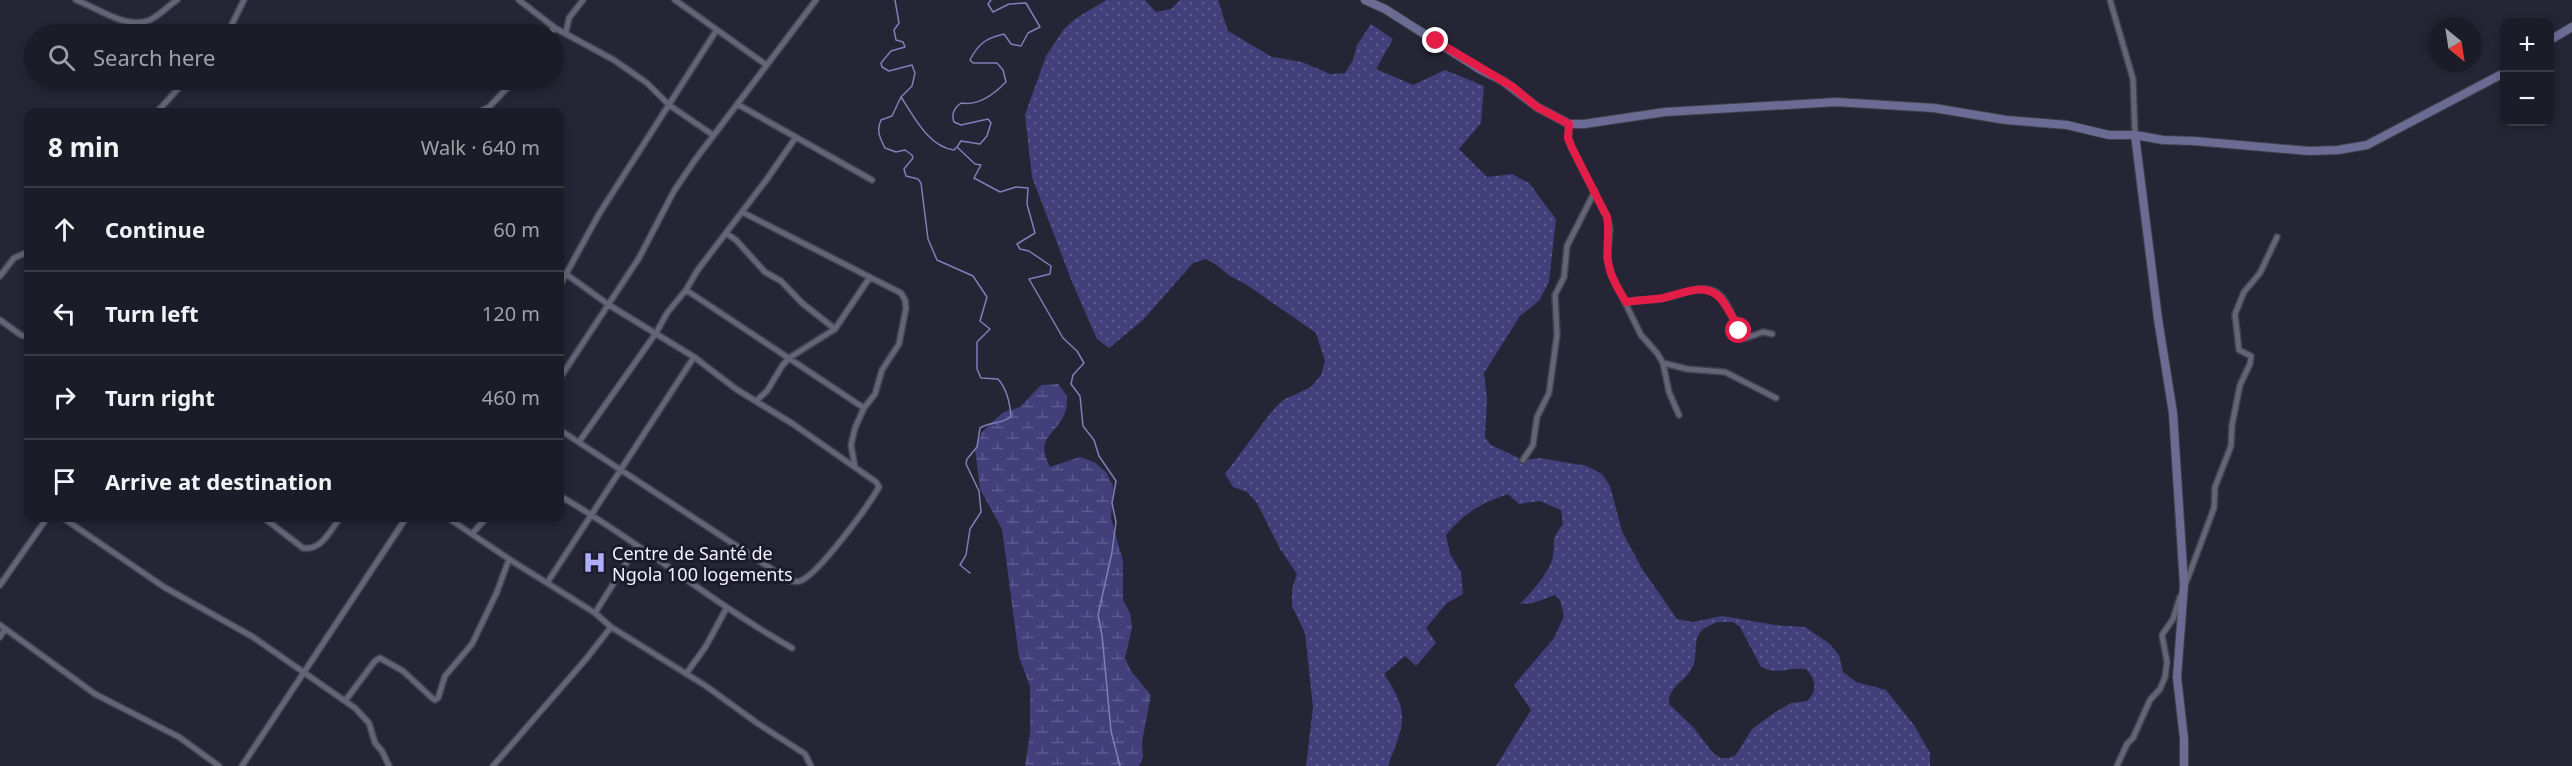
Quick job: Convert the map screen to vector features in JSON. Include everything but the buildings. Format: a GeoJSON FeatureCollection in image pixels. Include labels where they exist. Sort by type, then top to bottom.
{"type":"FeatureCollection","features":[{"type":"Feature","properties":{"kind":"street"},"geometry":{"type":"LineString","coordinates":[[76,0],[106,14],[136,23],[151,19],[177,0]]}},
{"type":"Feature","properties":{"kind":"street"},"geometry":{"type":"LineString","coordinates":[[232,24],[244,0]]}},
{"type":"Feature","properties":{"kind":"street"},"geometry":{"type":"LineString","coordinates":[[519,0],[550,24]]}},
{"type":"Feature","properties":{"kind":"street"},"geometry":{"type":"LineString","coordinates":[[584,0],[569,18],[566,32],[647,83],[669,105],[713,135]]}},
{"type":"Feature","properties":{"kind":"street"},"geometry":{"type":"LineString","coordinates":[[675,0],[765,64]]}},
{"type":"Feature","properties":{"kind":"street"},"geometry":{"type":"LineString","coordinates":[[564,372],[639,258],[674,191],[765,64],[816,0]]}},
{"type":"Feature","properties":{"kind":"street"},"geometry":{"type":"LineString","coordinates":[[1365,0],[1385,9],[1481,70],[1503,81],[1537,107],[1569,124],[1665,112],[1836,102],[1934,108],[1978,116],[2067,125],[2109,135],[2135,135],[2163,140],[2309,151],[2338,150],[2367,145],[2500,76]]}},
{"type":"Feature","properties":{"kind":"street"},"geometry":{"type":"LineString","coordinates":[[2110,0],[2133,80],[2135,135],[2158,320],[2173,413],[2184,585],[2177,677],[2184,739],[2184,766]]}},
{"type":"Feature","properties":{"kind":"street"},"geometry":{"type":"LineString","coordinates":[[2554,38],[2572,27]]}},
{"type":"Feature","properties":{"kind":"street"},"geometry":{"type":"LineString","coordinates":[[564,278],[599,214],[651,137],[716,31]]}},
{"type":"Feature","properties":{"kind":"street"},"geometry":{"type":"LineString","coordinates":[[161,108],[177,90]]}},
{"type":"Feature","properties":{"kind":"street"},"geometry":{"type":"LineString","coordinates":[[486,108],[505,90]]}},
{"type":"Feature","properties":{"kind":"street"},"geometry":{"type":"LineString","coordinates":[[737,104],[872,180]]}},
{"type":"Feature","properties":{"kind":"street"},"geometry":{"type":"LineString","coordinates":[[1569,124],[1568,138],[1607,217],[1610,229],[1607,258],[1611,274],[1641,335],[1663,363],[1669,392],[1679,415]]}},
{"type":"Feature","properties":{"kind":"street"},"geometry":{"type":"LineString","coordinates":[[579,442],[656,333],[667,313],[796,137]]}},
{"type":"Feature","properties":{"kind":"street"},"geometry":{"type":"LineString","coordinates":[[1523,460],[1533,446],[1537,417],[1549,393],[1557,335],[1555,295],[1564,277],[1567,246],[1594,191]]}},
{"type":"Feature","properties":{"kind":"street"},"geometry":{"type":"LineString","coordinates":[[742,212],[901,293],[905,300],[906,308],[899,344],[882,370],[875,394],[864,408],[855,428],[851,446],[855,467]]}},
{"type":"Feature","properties":{"kind":"street"},"geometry":{"type":"LineString","coordinates":[[726,233],[736,240],[765,272],[781,281],[802,303],[835,329]]}},
{"type":"Feature","properties":{"kind":"street"},"geometry":{"type":"LineString","coordinates":[[2117,766],[2150,700],[2160,689],[2165,677],[2167,662],[2162,635],[2173,619],[2214,508],[2215,487],[2231,446],[2232,425],[2240,385],[2250,364],[2251,356],[2239,350],[2235,314],[2244,292],[2260,273],[2277,237]]}},
{"type":"Feature","properties":{"kind":"street"},"geometry":{"type":"LineString","coordinates":[[0,276],[14,258],[24,254]]}},
{"type":"Feature","properties":{"kind":"street"},"geometry":{"type":"LineString","coordinates":[[564,433],[790,581],[800,581],[812,573],[879,487],[876,482],[855,467],[736,389],[694,357],[609,305],[566,274]]}},
{"type":"Feature","properties":{"kind":"street"},"geometry":{"type":"LineString","coordinates":[[756,402],[767,392],[789,358],[835,329],[870,277]]}},
{"type":"Feature","properties":{"kind":"street"},"geometry":{"type":"LineString","coordinates":[[1626,302],[1661,298],[1701,289],[1714,291],[1722,297],[1736,319],[1739,331],[1746,338],[1763,333],[1772,334]]}},
{"type":"Feature","properties":{"kind":"street"},"geometry":{"type":"LineString","coordinates":[[686,290],[864,408]]}},
{"type":"Feature","properties":{"kind":"street"},"geometry":{"type":"LineString","coordinates":[[0,320],[24,336]]}},
{"type":"Feature","properties":{"kind":"street"},"geometry":{"type":"LineString","coordinates":[[547,583],[694,357]]}},
{"type":"Feature","properties":{"kind":"street"},"geometry":{"type":"LineString","coordinates":[[1663,363],[1687,369],[1725,372],[1776,398]]}},
{"type":"Feature","properties":{"kind":"street"},"geometry":{"type":"LineString","coordinates":[[564,498],[592,515],[726,609],[792,648]]}},
{"type":"Feature","properties":{"kind":"street"},"geometry":{"type":"LineString","coordinates":[[0,585],[44,522]]}},
{"type":"Feature","properties":{"kind":"street"},"geometry":{"type":"LineString","coordinates":[[69,522],[164,588],[253,637],[364,715],[369,723],[375,744],[382,751],[389,766]]}},
{"type":"Feature","properties":{"kind":"street"},"geometry":{"type":"LineString","coordinates":[[269,522],[303,548],[310,549],[317,547],[337,522]]}},
{"type":"Feature","properties":{"kind":"street"},"geometry":{"type":"LineString","coordinates":[[242,766],[403,522]]}},
{"type":"Feature","properties":{"kind":"street"},"geometry":{"type":"LineString","coordinates":[[454,522],[595,613],[611,627],[805,754],[811,766]]}},
{"type":"Feature","properties":{"kind":"street"},"geometry":{"type":"LineString","coordinates":[[472,534],[482,522]]}},
{"type":"Feature","properties":{"kind":"street"},"geometry":{"type":"LineString","coordinates":[[595,613],[637,546]]}},
{"type":"Feature","properties":{"kind":"street"},"geometry":{"type":"LineString","coordinates":[[345,701],[375,661],[380,658],[403,671],[435,700],[438,698],[445,676],[472,644],[497,592],[509,559]]}},
{"type":"Feature","properties":{"kind":"street"},"geometry":{"type":"LineString","coordinates":[[686,674],[706,646],[726,609]]}},
{"type":"Feature","properties":{"kind":"street"},"geometry":{"type":"LineString","coordinates":[[0,637],[3,627],[95,694],[179,737],[219,766]]}},
{"type":"Feature","properties":{"kind":"street"},"geometry":{"type":"LineString","coordinates":[[493,766],[586,660],[611,627]]}},
{"type":"Feature","properties":{"kind":"green space"},"geometry":{"type":"Polygon","coordinates":[[[1106,0],[1145,0],[1156,12],[1171,9],[1180,0],[1218,0],[1228,31],[1272,57],[1302,62],[1330,74],[1345,73],[1353,60],[1357,45],[1371,24],[1393,39],[1376,69],[1413,85],[1445,70],[1484,86],[1481,123],[1459,149],[1487,177],[1512,174],[1529,183],[1556,219],[1549,282],[1539,301],[1520,316],[1484,373],[1487,399],[1485,437],[1491,445],[1523,460],[1540,458],[1587,466],[1602,474],[1610,486],[1622,531],[1641,567],[1677,619],[1693,622],[1722,616],[1775,625],[1805,627],[1830,644],[1839,655],[1843,672],[1856,682],[1886,690],[1914,725],[1930,753],[1930,766],[1496,766],[1531,710],[1514,685],[1554,638],[1564,616],[1560,600],[1555,595],[1533,603],[1520,604],[1550,566],[1554,539],[1563,524],[1561,510],[1540,501],[1519,504],[1508,494],[1474,510],[1460,520],[1446,535],[1450,554],[1461,572],[1463,594],[1447,603],[1426,628],[1436,643],[1416,666],[1405,656],[1384,674],[1398,699],[1402,719],[1401,729],[1388,766],[1306,766],[1313,707],[1305,633],[1292,606],[1292,589],[1297,574],[1280,549],[1257,503],[1247,492],[1233,487],[1225,474],[1272,411],[1283,400],[1311,387],[1321,375],[1325,361],[1316,333],[1206,259],[1193,263],[1143,320],[1109,348],[1097,339],[1072,282],[1032,177],[1025,115],[1046,56],[1064,29],[1075,19],[1106,0]],[[1718,622],[1707,626],[1701,632],[1697,638],[1693,666],[1673,689],[1669,698],[1669,704],[1693,727],[1713,753],[1721,758],[1736,755],[1752,729],[1791,703],[1807,701],[1814,689],[1814,681],[1806,669],[1773,671],[1761,667],[1740,627],[1733,622],[1718,622]]]}},
{"type":"Feature","properties":{"kind":"green space"},"geometry":{"type":"Polygon","coordinates":[[[1058,384],[1067,396],[1067,406],[1060,423],[1045,443],[1044,449],[1050,467],[1080,457],[1094,462],[1106,472],[1113,486],[1111,518],[1123,561],[1123,600],[1130,613],[1132,628],[1125,658],[1131,671],[1151,695],[1142,742],[1143,758],[1139,766],[1025,766],[1030,733],[1030,686],[1019,657],[1002,529],[980,489],[975,449],[982,432],[1004,412],[1020,407],[1041,385],[1058,384]]]}},
{"type":"Feature","properties":{"kind":"waterway"},"geometry":{"type":"LineString","coordinates":[[895,0],[899,23],[894,30],[896,40],[903,42],[905,47],[891,51],[881,63],[882,67],[889,71],[912,65],[915,73],[912,86],[901,97],[892,116],[881,120],[879,134],[885,148],[896,152],[905,150],[912,155],[913,158],[904,169],[906,176],[918,179],[921,183],[928,239],[937,260],[973,276],[987,297],[980,321],[990,329],[977,342],[977,369],[981,378],[998,379],[1008,397],[1011,412],[1011,417],[980,428],[977,447],[967,459],[966,464],[979,491],[981,512],[970,529],[966,555],[960,565],[970,573]]}},
{"type":"Feature","properties":{"kind":"waterway"},"geometry":{"type":"LineString","coordinates":[[991,0],[988,4],[993,12],[1009,4],[1026,3],[1040,27],[1028,33],[1021,46],[1011,44],[1004,34],[983,42],[976,50],[970,60],[973,63],[997,63],[1003,70],[1006,82],[986,98],[974,103],[961,103],[957,107],[953,114],[954,122],[961,125],[988,119],[991,123],[987,136],[980,144],[961,141],[957,147],[975,164],[981,165],[974,178],[1000,192],[1016,187],[1028,188],[1027,204],[1035,233],[1017,244],[1020,249],[1029,251],[1051,266],[1050,274],[1029,279],[1063,338],[1077,351],[1084,363],[1073,375],[1071,384],[1080,396],[1083,426],[1094,440],[1099,456],[1116,481],[1112,503],[1116,522],[1112,552],[1098,615],[1111,731],[1120,766]]}},
{"type":"Feature","properties":{"kind":"waterway"},"geometry":{"type":"LineString","coordinates":[[901,97],[930,137],[945,148],[954,150],[957,147]]}},
{"type":"Feature","properties":{"kind":"place","name":"Centre de Santé de Ngola 100 logements"},"geometry":{"type":"Point","coordinates":[594,563]}},
{"type":"Feature","properties":{"kind":"route"},"geometry":{"type":"LineString","coordinates":[[1436,41],[1481,70],[1513,87],[1556,119],[1569,124],[1568,138],[1572,148],[1607,217],[1610,245],[1607,258],[1611,274],[1626,302],[1661,298],[1701,289],[1714,291],[1722,297],[1736,319],[1739,331]]}}]}
